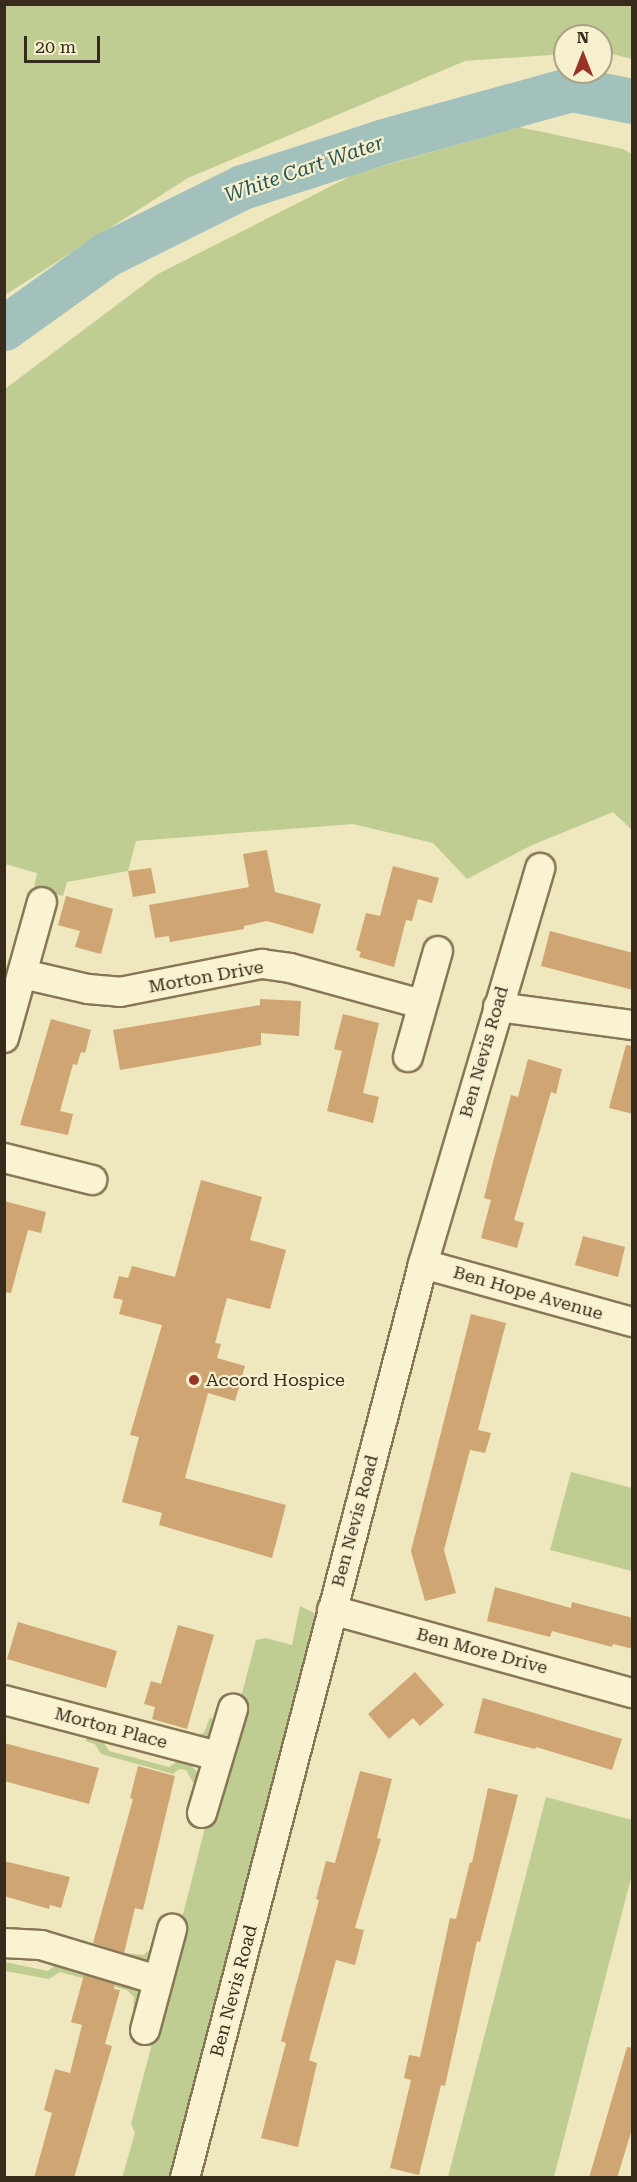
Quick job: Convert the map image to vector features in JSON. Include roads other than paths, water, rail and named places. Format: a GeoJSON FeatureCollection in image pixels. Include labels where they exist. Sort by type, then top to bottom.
{"type":"FeatureCollection","features":[{"type":"Feature","properties":{"kind":"street","name":"Ben Nevis Road"},"geometry":{"type":"LineString","coordinates":[[185,2178],[423,1264],[540,868]]}},
{"type":"Feature","properties":{"kind":"street"},"geometry":{"type":"LineString","coordinates":[[4,1038],[42,902]]}},
{"type":"Feature","properties":{"kind":"street"},"geometry":{"type":"LineString","coordinates":[[408,1057],[438,951]]}},
{"type":"Feature","properties":{"kind":"street","name":"Morton Drive"},"geometry":{"type":"LineString","coordinates":[[22,974],[88,989],[120,992],[262,964],[290,968],[422,1004]]}},
{"type":"Feature","properties":{"kind":"street"},"geometry":{"type":"LineString","coordinates":[[498,1007],[633,1025]]}},
{"type":"Feature","properties":{"kind":"street"},"geometry":{"type":"LineString","coordinates":[[4,1158],[92,1180]]}},
{"type":"Feature","properties":{"kind":"street","name":"Ben Hope Avenue"},"geometry":{"type":"LineString","coordinates":[[423,1264],[633,1322]]}},
{"type":"Feature","properties":{"kind":"street","name":"Ben More Drive"},"geometry":{"type":"LineString","coordinates":[[332,1610],[633,1693]]}},
{"type":"Feature","properties":{"kind":"street","name":"Morton Place"},"geometry":{"type":"LineString","coordinates":[[4,1700],[218,1756]]}},
{"type":"Feature","properties":{"kind":"street"},"geometry":{"type":"LineString","coordinates":[[202,1813],[233,1709]]}},
{"type":"Feature","properties":{"kind":"street"},"geometry":{"type":"LineString","coordinates":[[145,2030],[172,1929]]}},
{"type":"Feature","properties":{"kind":"street"},"geometry":{"type":"LineString","coordinates":[[4,1943],[41,1945],[158,1980]]}},
{"type":"Feature","properties":{"kind":"waterway","name":"White Cart Water"},"geometry":{"type":"LineString","coordinates":[[4,328],[107,254],[242,187],[384,141],[571,89],[632,101]]}},
{"type":"Feature","properties":{"kind":"place","name":"Accord Hospice"},"geometry":{"type":"Point","coordinates":[194,1380]}}]}
